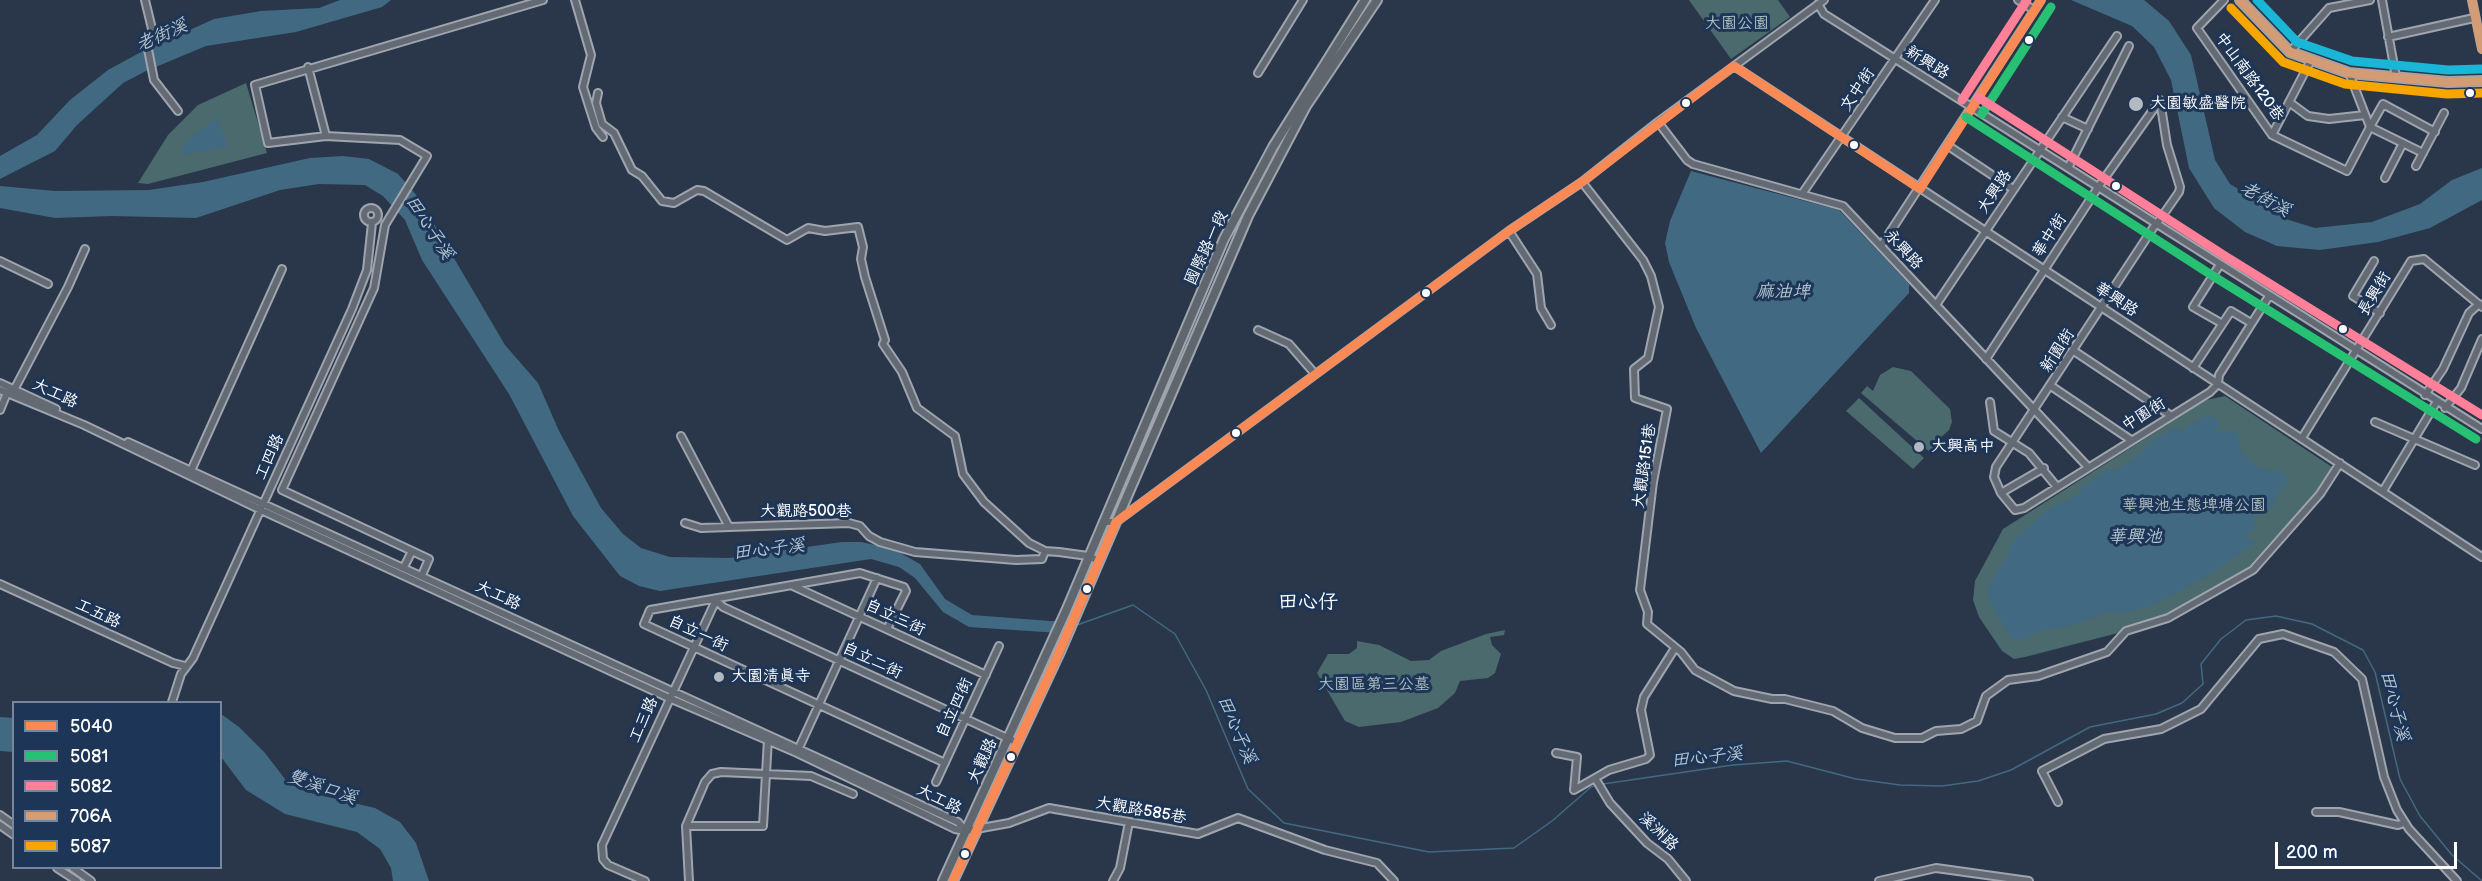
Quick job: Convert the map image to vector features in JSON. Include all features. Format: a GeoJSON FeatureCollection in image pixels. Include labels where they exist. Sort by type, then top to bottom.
{"type":"FeatureCollection","features":[{"type":"Feature","properties":{"kind":"main road","name":"國際路一段"},"geometry":{"type":"LineString","coordinates":[[1102,522],[1224,239],[1273,147],[1365,0]]}},
{"type":"Feature","properties":{"kind":"main road","name":"國際路一段"},"geometry":{"type":"LineString","coordinates":[[1116,522],[1202,318],[1248,216],[1306,106],[1377,0]]}},
{"type":"Feature","properties":{"kind":"main road"},"geometry":{"type":"LineString","coordinates":[[2240,0],[2290,52],[2349,73],[2448,82],[2482,81]]}},
{"type":"Feature","properties":{"kind":"main road"},"geometry":{"type":"LineString","coordinates":[[1192,313],[1202,318]]}},
{"type":"Feature","properties":{"kind":"main road"},"geometry":{"type":"LineString","coordinates":[[1088,556],[1102,522]]}},
{"type":"Feature","properties":{"kind":"main road"},"geometry":{"type":"LineString","coordinates":[[1099,561],[1116,522]]}},
{"type":"Feature","properties":{"kind":"main road","name":"大觀路"},"geometry":{"type":"LineString","coordinates":[[943,881],[1066,611],[1088,556]]}},
{"type":"Feature","properties":{"kind":"main road","name":"大觀路"},"geometry":{"type":"LineString","coordinates":[[953,881],[1059,654],[1099,561]]}},
{"type":"Feature","properties":{"kind":"street"},"geometry":{"type":"LineString","coordinates":[[145,0],[153,33],[147,44],[154,80],[178,111]]}},
{"type":"Feature","properties":{"kind":"street"},"geometry":{"type":"LineString","coordinates":[[422,575],[429,559],[282,490],[374,288],[385,225],[427,156],[400,140],[326,136],[268,143],[255,85],[308,67],[543,0]]}},
{"type":"Feature","properties":{"kind":"street"},"geometry":{"type":"LineString","coordinates":[[575,0],[591,55],[584,87],[596,128],[603,137]]}},
{"type":"Feature","properties":{"kind":"street"},"geometry":{"type":"LineString","coordinates":[[1258,73],[1303,0]]}},
{"type":"Feature","properties":{"kind":"street","name":"文中街"},"geometry":{"type":"LineString","coordinates":[[1802,194],[1935,0]]}},
{"type":"Feature","properties":{"kind":"street"},"geometry":{"type":"LineString","coordinates":[[2018,0],[2034,10]]}},
{"type":"Feature","properties":{"kind":"street","name":"中山南路120巷"},"geometry":{"type":"LineString","coordinates":[[2224,0],[2197,28],[2272,135],[2311,60]]}},
{"type":"Feature","properties":{"kind":"street"},"geometry":{"type":"LineString","coordinates":[[2290,52],[2329,8],[2370,0]]}},
{"type":"Feature","properties":{"kind":"street"},"geometry":{"type":"LineString","coordinates":[[2382,0],[2396,77]]}},
{"type":"Feature","properties":{"kind":"street"},"geometry":{"type":"LineString","coordinates":[[2472,0],[2482,49]]}},
{"type":"Feature","properties":{"kind":"street"},"geometry":{"type":"LineString","coordinates":[[1881,246],[2040,1]]}},
{"type":"Feature","properties":{"kind":"street"},"geometry":{"type":"LineString","coordinates":[[1102,522],[1116,522],[1509,231],[1582,182],[1658,122],[1821,2]]}},
{"type":"Feature","properties":{"kind":"street","name":"新興路"},"geometry":{"type":"LineString","coordinates":[[1821,2],[1824,14],[2099,186],[2155,225],[2436,403],[2482,429]]}},
{"type":"Feature","properties":{"kind":"street"},"geometry":{"type":"LineString","coordinates":[[2388,37],[2474,18]]}},
{"type":"Feature","properties":{"kind":"street","name":"大興路"},"geometry":{"type":"LineString","coordinates":[[1936,305],[2117,36]]}},
{"type":"Feature","properties":{"kind":"street"},"geometry":{"type":"LineString","coordinates":[[2068,168],[2129,46]]}},
{"type":"Feature","properties":{"kind":"street","name":"華興路"},"geometry":{"type":"LineString","coordinates":[[1734,66],[2482,557]]}},
{"type":"Feature","properties":{"kind":"street"},"geometry":{"type":"LineString","coordinates":[[308,67],[326,136]]}},
{"type":"Feature","properties":{"kind":"street"},"geometry":{"type":"LineString","coordinates":[[2349,73],[2370,127],[2423,153]]}},
{"type":"Feature","properties":{"kind":"street","name":"大觀路500巷"},"geometry":{"type":"LineString","coordinates":[[598,93],[596,103],[604,128],[614,133],[632,170],[642,176],[662,201],[674,202],[697,190],[704,191],[787,240],[808,228],[825,231],[858,227],[863,247],[861,259],[885,340],[883,344],[902,372],[917,408],[954,436],[963,474],[984,502],[1029,543],[1045,551],[1088,556],[1099,561]]}},
{"type":"Feature","properties":{"kind":"street","name":"華中街"},"geometry":{"type":"LineString","coordinates":[[1986,359],[2099,186],[2160,100]]}},
{"type":"Feature","properties":{"kind":"street","name":"新園街"},"geometry":{"type":"LineString","coordinates":[[2001,494],[1994,477],[1996,467],[2179,192],[2180,187],[2167,145],[2160,100]]}},
{"type":"Feature","properties":{"kind":"street"},"geometry":{"type":"LineString","coordinates":[[2289,102],[2308,116],[2329,119],[2365,115]]}},
{"type":"Feature","properties":{"kind":"street"},"geometry":{"type":"LineString","coordinates":[[2272,135],[2347,171],[2383,104],[2434,132]]}},
{"type":"Feature","properties":{"kind":"street"},"geometry":{"type":"LineString","coordinates":[[2416,166],[2444,113]]}},
{"type":"Feature","properties":{"kind":"street"},"geometry":{"type":"LineString","coordinates":[[2062,117],[2088,129]]}},
{"type":"Feature","properties":{"kind":"street","name":"永興路"},"geometry":{"type":"LineString","coordinates":[[1658,122],[1687,160],[1693,164],[1844,206],[2088,467]]}},
{"type":"Feature","properties":{"kind":"street"},"geometry":{"type":"LineString","coordinates":[[2385,178],[2403,143]]}},
{"type":"Feature","properties":{"kind":"street"},"geometry":{"type":"LineString","coordinates":[[1947,145],[2013,189]]}},
{"type":"Feature","properties":{"kind":"street","name":"大觀路151巷"},"geometry":{"type":"LineString","coordinates":[[1582,182],[1652,276],[1659,307],[1648,358],[1635,369],[1635,398],[1667,409],[1653,482],[1652,512],[1640,590],[1648,612],[1647,624],[1675,648]]}},
{"type":"Feature","properties":{"kind":"street","name":"工四路"},"geometry":{"type":"LineString","coordinates":[[173,699],[185,666],[193,658],[363,282],[372,222]]}},
{"type":"Feature","properties":{"kind":"street"},"geometry":{"type":"LineString","coordinates":[[1509,231],[1537,274],[1541,308],[1551,325]]}},
{"type":"Feature","properties":{"kind":"street"},"geometry":{"type":"LineString","coordinates":[[0,410],[68,287],[85,249]]}},
{"type":"Feature","properties":{"kind":"street","name":"長興街"},"geometry":{"type":"LineString","coordinates":[[2302,438],[2411,261],[2418,258],[2424,259],[2480,305]]}},
{"type":"Feature","properties":{"kind":"street"},"geometry":{"type":"LineString","coordinates":[[0,261],[48,284]]}},
{"type":"Feature","properties":{"kind":"street"},"geometry":{"type":"LineString","coordinates":[[2374,261],[2353,296],[2380,313]]}},
{"type":"Feature","properties":{"kind":"street"},"geometry":{"type":"LineString","coordinates":[[2219,266],[2193,307],[2221,323]]}},
{"type":"Feature","properties":{"kind":"street"},"geometry":{"type":"LineString","coordinates":[[190,474],[282,269]]}},
{"type":"Feature","properties":{"kind":"street"},"geometry":{"type":"LineString","coordinates":[[2218,384],[2219,375],[2269,296]]}},
{"type":"Feature","properties":{"kind":"street"},"geometry":{"type":"LineString","coordinates":[[2426,395],[2443,369],[2469,313],[2480,305]]}},
{"type":"Feature","properties":{"kind":"street"},"geometry":{"type":"LineString","coordinates":[[2193,368],[2231,311],[2251,323]]}},
{"type":"Feature","properties":{"kind":"street"},"geometry":{"type":"LineString","coordinates":[[1258,330],[1289,344],[1315,374]]}},
{"type":"Feature","properties":{"kind":"street"},"geometry":{"type":"LineString","coordinates":[[2445,408],[2461,387],[2482,339]]}},
{"type":"Feature","properties":{"kind":"street"},"geometry":{"type":"LineString","coordinates":[[2074,351],[2170,415]]}},
{"type":"Feature","properties":{"kind":"street","name":"大工路"},"geometry":{"type":"LineString","coordinates":[[0,383],[10,392]]}},
{"type":"Feature","properties":{"kind":"street","name":"中園街"},"geometry":{"type":"LineString","coordinates":[[2001,494],[2015,510],[2024,508],[2210,392],[2218,384]]}},
{"type":"Feature","properties":{"kind":"street"},"geometry":{"type":"LineString","coordinates":[[2051,386],[2131,440]]}},
{"type":"Feature","properties":{"kind":"street","name":"大工路"},"geometry":{"type":"LineString","coordinates":[[0,390],[10,392],[84,425],[670,695],[798,751],[956,829],[965,831]]}},
{"type":"Feature","properties":{"kind":"street"},"geometry":{"type":"LineString","coordinates":[[1990,402],[1994,431],[2029,453],[2044,468],[2057,487]]}},
{"type":"Feature","properties":{"kind":"street"},"geometry":{"type":"LineString","coordinates":[[2383,491],[2436,403]]}},
{"type":"Feature","properties":{"kind":"street"},"geometry":{"type":"LineString","coordinates":[[2375,422],[2475,465]]}},
{"type":"Feature","properties":{"kind":"street"},"geometry":{"type":"LineString","coordinates":[[681,436],[729,527],[701,528],[685,523]]}},
{"type":"Feature","properties":{"kind":"street"},"geometry":{"type":"LineString","coordinates":[[1556,753],[1577,758],[1574,790],[1609,770],[1646,759],[1650,755],[1641,710],[1675,648],[1695,670],[1734,691],[1772,699],[1785,699],[1833,711],[1862,728],[1895,738],[1922,738],[1936,731],[1961,729],[1977,721],[1986,696],[2007,680],[2038,676],[2107,652],[2126,631],[2168,618],[2253,570],[2320,494],[2340,463]]}},
{"type":"Feature","properties":{"kind":"street"},"geometry":{"type":"LineString","coordinates":[[2001,494],[2044,468]]}},
{"type":"Feature","properties":{"kind":"street","name":"大工路"},"geometry":{"type":"LineString","coordinates":[[262,507],[422,575],[670,695]]}},
{"type":"Feature","properties":{"kind":"street","name":"大觀路500巷"},"geometry":{"type":"LineString","coordinates":[[729,527],[849,523],[860,526],[869,536],[880,542],[915,552],[1016,560],[1042,559],[1045,551]]}},
{"type":"Feature","properties":{"kind":"street"},"geometry":{"type":"LineString","coordinates":[[404,567],[412,551]]}},
{"type":"Feature","properties":{"kind":"street"},"geometry":{"type":"LineString","coordinates":[[716,600],[860,573],[904,587],[906,591],[887,629]]}},
{"type":"Feature","properties":{"kind":"street"},"geometry":{"type":"LineString","coordinates":[[798,751],[876,578]]}},
{"type":"Feature","properties":{"kind":"street","name":"工五路"},"geometry":{"type":"LineString","coordinates":[[0,584],[185,666]]}},
{"type":"Feature","properties":{"kind":"street","name":"自立三街"},"geometry":{"type":"LineString","coordinates":[[792,586],[986,675]]}},
{"type":"Feature","properties":{"kind":"street","name":"工三路"},"geometry":{"type":"LineString","coordinates":[[645,881],[608,865],[601,853],[602,845],[716,600]]}},
{"type":"Feature","properties":{"kind":"street","name":"自立一街"},"geometry":{"type":"LineString","coordinates":[[716,600],[650,610],[644,624],[945,763]]}},
{"type":"Feature","properties":{"kind":"street","name":"自立二街"},"geometry":{"type":"LineString","coordinates":[[716,600],[723,607],[1018,743]]}},
{"type":"Feature","properties":{"kind":"street"},"geometry":{"type":"LineString","coordinates":[[2058,802],[2043,771],[2096,742],[2161,729],[2200,710],[2259,639],[2283,634],[2334,652],[2362,679],[2384,777],[2404,823],[2457,881]]}},
{"type":"Feature","properties":{"kind":"street","name":"自立四街"},"geometry":{"type":"LineString","coordinates":[[936,782],[999,646]]}},
{"type":"Feature","properties":{"kind":"street"},"geometry":{"type":"LineString","coordinates":[[686,826],[763,826],[768,738]]}},
{"type":"Feature","properties":{"kind":"street"},"geometry":{"type":"LineString","coordinates":[[689,881],[686,826],[705,783],[712,774],[721,772],[811,776],[853,794]]}},
{"type":"Feature","properties":{"kind":"street","name":"溪洲路"},"geometry":{"type":"LineString","coordinates":[[1595,778],[1610,803],[1647,843],[1668,859],[1686,881]]}},
{"type":"Feature","properties":{"kind":"street","name":"大觀路585巷"},"geometry":{"type":"LineString","coordinates":[[965,831],[1010,824],[1049,808],[1198,834],[1238,818],[1325,850],[1377,863],[1394,881]]}},
{"type":"Feature","properties":{"kind":"street"},"geometry":{"type":"LineString","coordinates":[[2316,812],[2338,812],[2398,825],[2404,823]]}},
{"type":"Feature","properties":{"kind":"street"},"geometry":{"type":"LineString","coordinates":[[1113,881],[1120,868],[1129,822]]}},
{"type":"Feature","properties":{"kind":"street"},"geometry":{"type":"LineString","coordinates":[[0,825],[12,834]]}},
{"type":"Feature","properties":{"kind":"street"},"geometry":{"type":"LineString","coordinates":[[1879,881],[1936,868],[2027,881]]}},
{"type":"Feature","properties":{"kind":"street"},"geometry":{"type":"LineString","coordinates":[[60,869],[77,881]]}},
{"type":"Feature","properties":{"kind":"street"},"geometry":{"type":"LineString","coordinates":[[76,869],[91,881]]}},
{"type":"Feature","properties":{"kind":"green space","name":"大園公園"},"geometry":{"type":"Polygon","coordinates":[[[1689,0],[1778,0],[1790,17],[1731,59],[1689,0]]]}},
{"type":"Feature","properties":{"kind":"green space"},"geometry":{"type":"Polygon","coordinates":[[[246,83],[267,153],[148,184],[138,183],[168,135],[198,105],[246,83]]]}},
{"type":"Feature","properties":{"kind":"green space"},"geometry":{"type":"Polygon","coordinates":[[[1893,367],[1911,371],[1950,409],[1952,422],[1949,430],[1937,441],[1931,442],[1937,447],[1931,453],[1861,393],[1867,386],[1873,391],[1880,375],[1893,367]]]}},
{"type":"Feature","properties":{"kind":"green space","name":"華興池"},"geometry":{"type":"Polygon","coordinates":[[[2225,396],[2332,467],[2315,495],[2258,561],[2245,573],[2169,616],[2129,627],[2118,633],[2025,657],[2014,659],[2002,651],[1979,617],[1973,600],[1975,581],[2003,529],[2206,400],[2225,396]]]}},
{"type":"Feature","properties":{"kind":"green space"},"geometry":{"type":"Polygon","coordinates":[[[1859,398],[1924,458],[1913,469],[1846,411],[1859,398]]]}},
{"type":"Feature","properties":{"kind":"green space","name":"大園區第三公墓"},"geometry":{"type":"Polygon","coordinates":[[[1505,630],[1504,635],[1490,637],[1492,645],[1501,654],[1495,673],[1488,678],[1460,681],[1455,693],[1438,708],[1401,722],[1359,727],[1345,721],[1317,673],[1328,654],[1349,654],[1357,648],[1357,641],[1379,645],[1411,661],[1429,660],[1441,651],[1486,634],[1505,630]]]}},
{"type":"Feature","properties":{"kind":"water"},"geometry":{"type":"Polygon","coordinates":[[[340,0],[391,0],[382,7],[296,32],[206,46],[146,71],[123,83],[77,125],[55,151],[0,179],[0,156],[37,135],[70,100],[108,70],[143,51],[214,19],[261,11],[319,8],[340,0]]]}},
{"type":"Feature","properties":{"kind":"water"},"geometry":{"type":"Polygon","coordinates":[[[2071,0],[2144,0],[2169,21],[2191,55],[2215,160],[2230,184],[2289,220],[2315,228],[2372,222],[2420,204],[2452,180],[2482,168],[2482,200],[2430,228],[2378,242],[2320,250],[2277,246],[2245,232],[2214,208],[2189,168],[2171,80],[2154,47],[2132,26],[2071,0]]]}},
{"type":"Feature","properties":{"kind":"water"},"geometry":{"type":"Polygon","coordinates":[[[217,118],[227,144],[225,148],[181,155],[184,145],[217,118]]]}},
{"type":"Feature","properties":{"kind":"water"},"geometry":{"type":"Polygon","coordinates":[[[343,156],[369,159],[398,174],[418,197],[505,345],[538,383],[559,431],[601,508],[623,534],[641,548],[670,557],[729,558],[842,542],[861,542],[893,549],[920,564],[945,599],[972,615],[1050,621],[1080,620],[1074,634],[969,627],[943,612],[915,578],[899,567],[871,559],[660,591],[639,586],[620,576],[573,516],[509,394],[422,260],[405,220],[383,196],[365,185],[319,184],[280,190],[196,218],[112,216],[55,218],[0,208],[0,186],[55,191],[149,190],[203,182],[310,158],[343,156]]]}},
{"type":"Feature","properties":{"kind":"water","name":"麻油埤"},"geometry":{"type":"Polygon","coordinates":[[[1691,171],[1839,210],[1909,284],[1909,293],[1761,453],[1696,328],[1669,262],[1665,243],[1670,221],[1691,171]]]}},
{"type":"Feature","properties":{"kind":"water","name":"華興池"},"geometry":{"type":"Polygon","coordinates":[[[2207,415],[2215,418],[2220,424],[2215,430],[2236,431],[2241,451],[2256,467],[2281,471],[2285,474],[2288,483],[2279,491],[2273,506],[2266,512],[2253,509],[2251,516],[2257,521],[2252,531],[2247,533],[2247,539],[2255,540],[2254,543],[2211,574],[2149,607],[2121,613],[2108,612],[2067,627],[2039,631],[2027,639],[2011,639],[1989,599],[1988,587],[2010,553],[2009,546],[2044,512],[2078,495],[2083,487],[2109,469],[2114,471],[2135,459],[2150,443],[2175,428],[2181,431],[2207,415]]]}},
{"type":"Feature","properties":{"kind":"water","name":"雙溪口溪"},"geometry":{"type":"Polygon","coordinates":[[[222,715],[239,727],[265,753],[285,779],[306,792],[375,808],[400,822],[416,843],[429,881],[393,881],[391,868],[380,849],[357,832],[285,814],[246,790],[222,758],[222,715]]]}},
{"type":"Feature","properties":{"kind":"water"},"geometry":{"type":"Polygon","coordinates":[[[0,717],[12,718],[12,752],[0,751],[0,717]]]}},
{"type":"Feature","properties":{"kind":"waterway","name":"田心子溪"},"geometry":{"type":"LineString","coordinates":[[1077,625],[1133,605],[1175,634],[1206,690],[1248,789],[1284,823],[1429,852],[1514,848],[1552,821],[1591,787],[1598,785]]}},
{"type":"Feature","properties":{"kind":"waterway","name":"田心子溪"},"geometry":{"type":"LineString","coordinates":[[1603,784],[1733,765],[1787,761],[1856,779],[1900,785],[1942,786],[1978,781],[2011,770],[2090,727],[2156,714],[2182,703],[2203,684],[2201,664],[2221,639],[2246,620],[2276,616],[2312,624],[2363,650],[2375,672],[2400,779],[2420,816],[2452,855],[2482,881]]}},
{"type":"Feature","properties":{"kind":"transit line","name":"5082"},"geometry":{"type":"LineString","coordinates":[[1962,100],[2027,0]]}},
{"type":"Feature","properties":{"kind":"transit line","name":"5040"},"geometry":{"type":"LineString","coordinates":[[953,881],[1050,673],[1116,522],[1509,231],[1582,182],[1734,66],[1920,189],[2041,0]]}},
{"type":"Feature","properties":{"kind":"transit line","name":"706A"},"geometry":{"type":"LineString","coordinates":[[2240,0],[2290,52],[2349,73],[2448,82],[2482,81]]}},
{"type":"Feature","properties":{"kind":"transit line"},"geometry":{"type":"LineString","coordinates":[[2257,0],[2297,42],[2352,61],[2448,70],[2482,69]]}},
{"type":"Feature","properties":{"kind":"transit line","name":"706A"},"geometry":{"type":"LineString","coordinates":[[2472,0],[2482,49]]}},
{"type":"Feature","properties":{"kind":"transit line","name":"5081"},"geometry":{"type":"LineString","coordinates":[[1982,114],[2051,7]]}},
{"type":"Feature","properties":{"kind":"transit line","name":"5087"},"geometry":{"type":"LineString","coordinates":[[2231,8],[2283,62],[2345,84],[2447,94],[2482,93]]}},
{"type":"Feature","properties":{"kind":"transit line","name":"5082"},"geometry":{"type":"LineString","coordinates":[[1978,97],[2225,256],[2482,415]]}},
{"type":"Feature","properties":{"kind":"transit line","name":"5081"},"geometry":{"type":"LineString","coordinates":[[1966,117],[2213,276],[2476,439]]}},
{"type":"Feature","properties":{"kind":"place","name":"大園敏盛醫院"},"geometry":{"type":"Point","coordinates":[2136,104]}},
{"type":"Feature","properties":{"kind":"place","name":"大興高中"},"geometry":{"type":"Point","coordinates":[1919,447]}},
{"type":"Feature","properties":{"kind":"place","name":"大園清真寺"},"geometry":{"type":"Point","coordinates":[719,677]}},
{"type":"Feature","properties":{"kind":"district","name":"田心仔"},"geometry":{"type":"Point","coordinates":[1308,603]}},
{"type":"Feature","properties":{"kind":"water label","name":"老街溪"},"geometry":{"type":"Point","coordinates":[162,36]}},
{"type":"Feature","properties":{"kind":"water label","name":"老街溪"},"geometry":{"type":"Point","coordinates":[2265,200]}},
{"type":"Feature","properties":{"kind":"park label","name":"華興池生態埤塘公園"},"geometry":{"type":"Point","coordinates":[2194,506]}}]}
